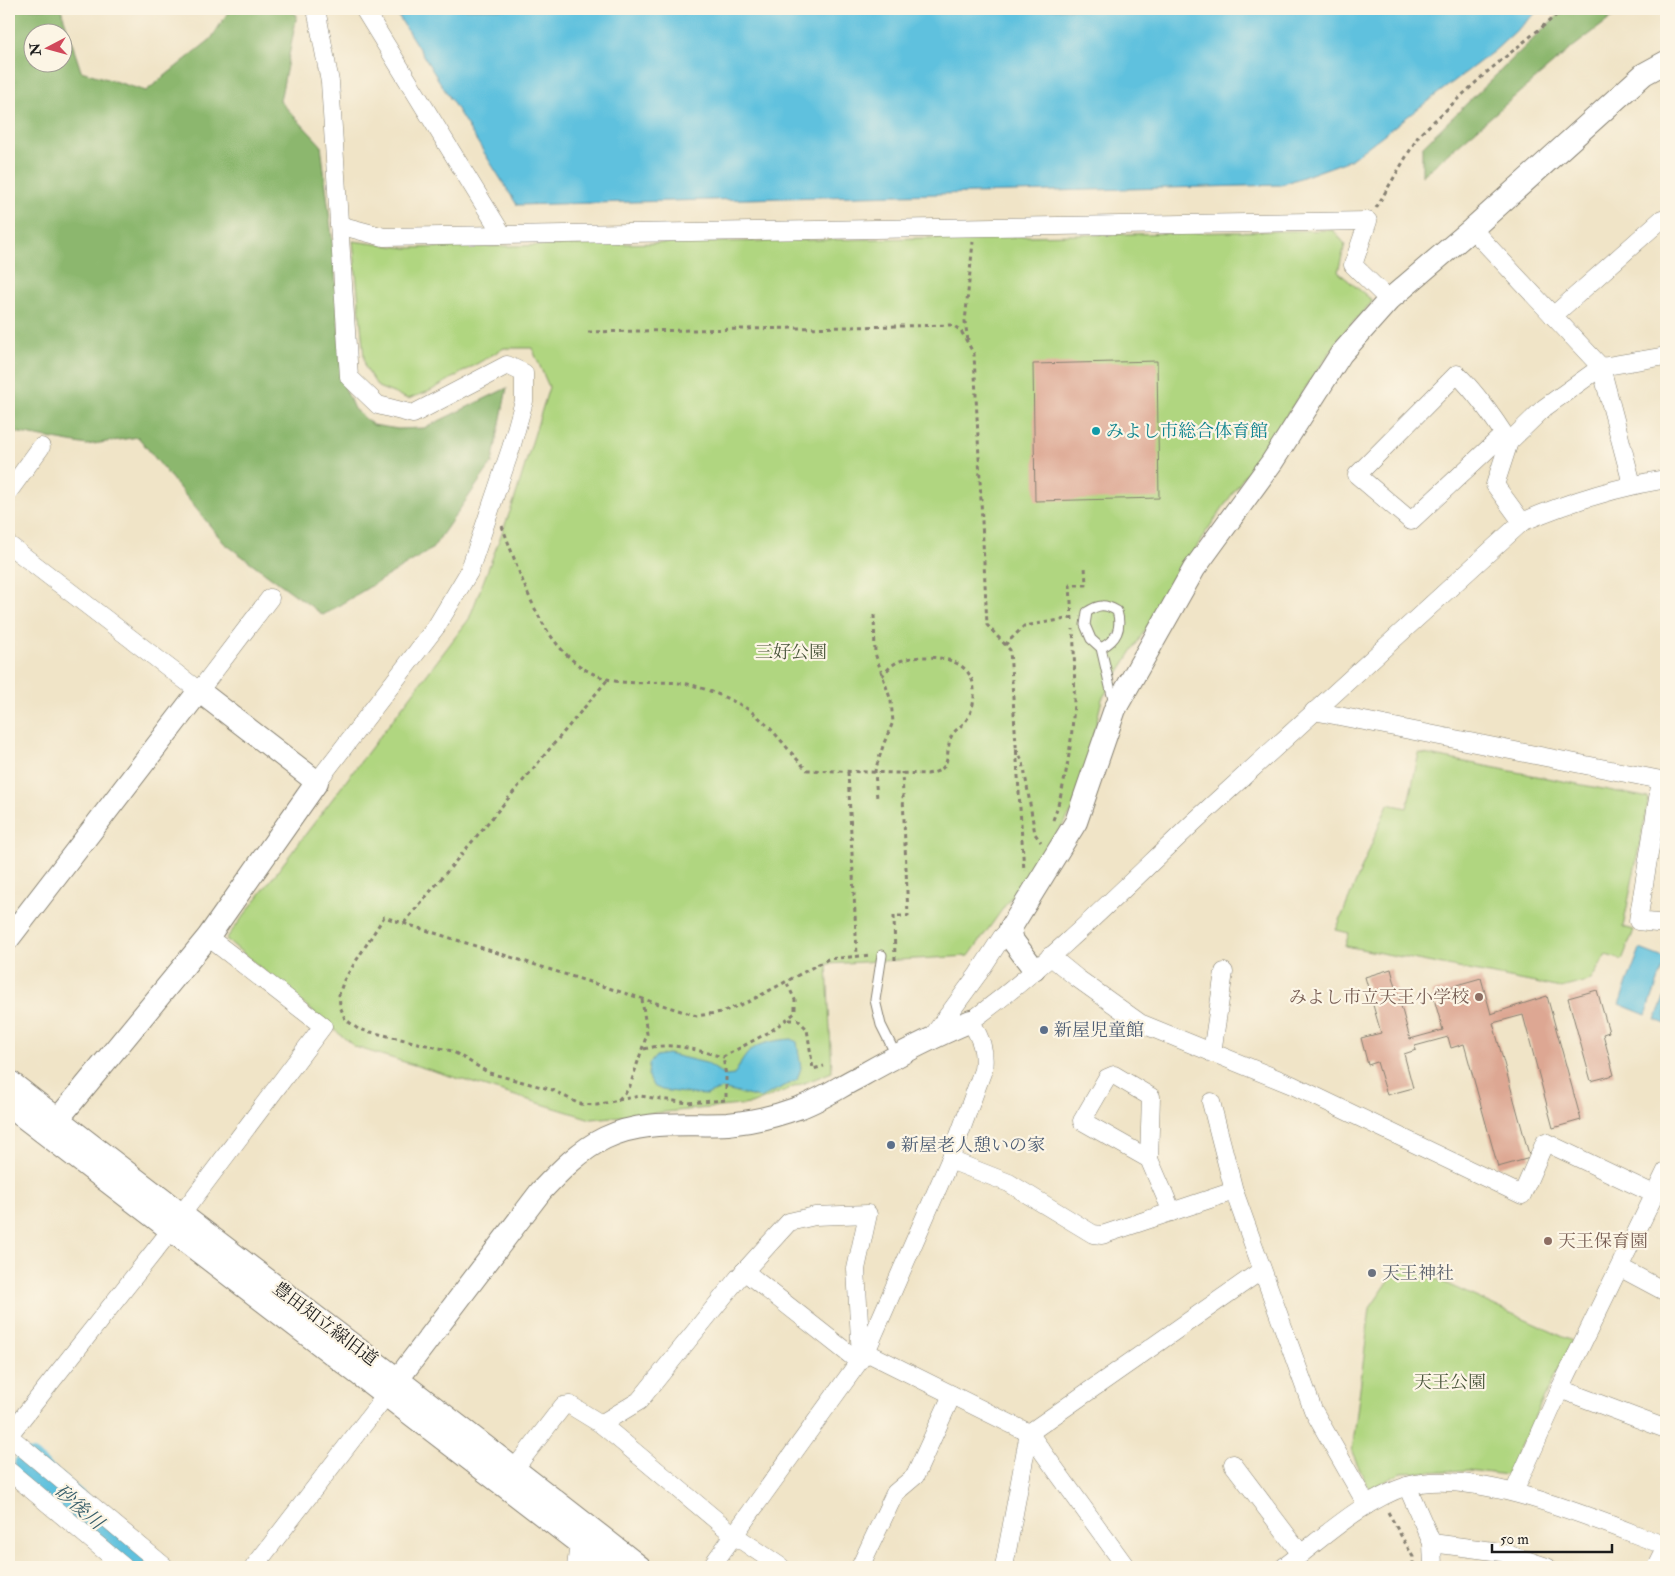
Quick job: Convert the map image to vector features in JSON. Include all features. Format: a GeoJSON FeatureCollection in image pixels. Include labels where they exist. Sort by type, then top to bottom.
{"type":"FeatureCollection","features":[{"type":"Feature","properties":{"kind":"street"},"geometry":{"type":"LineString","coordinates":[[58,1119],[208,938],[318,782],[436,627],[469,572],[524,401],[524,373],[507,364],[413,414],[378,405],[349,377],[330,82],[316,9]]}},
{"type":"Feature","properties":{"kind":"street"},"geometry":{"type":"LineString","coordinates":[[364,9],[502,234]]}},
{"type":"Feature","properties":{"kind":"street"},"geometry":{"type":"LineString","coordinates":[[932,1037],[978,974],[1002,937],[1010,929],[1076,822],[1114,709],[1194,569],[1272,462],[1341,354],[1389,300],[1472,229],[1644,74],[1666,62]]}},
{"type":"Feature","properties":{"kind":"street"},"geometry":{"type":"LineString","coordinates":[[1553,316],[1662,219],[1666,218]]}},
{"type":"Feature","properties":{"kind":"street"},"geometry":{"type":"LineString","coordinates":[[339,225],[384,237],[1368,221],[1353,265],[1389,300]]}},
{"type":"Feature","properties":{"kind":"street"},"geometry":{"type":"LineString","coordinates":[[1472,229],[1601,367],[1632,484]]}},
{"type":"Feature","properties":{"kind":"street"},"geometry":{"type":"LineString","coordinates":[[1522,522],[1495,485],[1507,438],[1480,398],[1457,374],[1357,475],[1411,521],[1507,438],[1544,408],[1601,367],[1666,356]]}},
{"type":"Feature","properties":{"kind":"street"},"geometry":{"type":"LineString","coordinates":[[9,491],[42,447]]}},
{"type":"Feature","properties":{"kind":"street"},"geometry":{"type":"LineString","coordinates":[[254,1567],[541,1191],[564,1167],[588,1148],[616,1134],[643,1126],[666,1123],[728,1124],[800,1108],[932,1037],[971,1021],[1000,1000],[1042,963],[1314,711],[1522,522],[1564,504],[1632,484],[1666,479]]}},
{"type":"Feature","properties":{"kind":"street"},"geometry":{"type":"LineString","coordinates":[[9,545],[318,782]]}},
{"type":"Feature","properties":{"kind":"street"},"geometry":{"type":"LineString","coordinates":[[9,938],[270,598]]}},
{"type":"Feature","properties":{"kind":"street"},"geometry":{"type":"LineString","coordinates":[[1314,711],[1663,781],[1638,921],[1666,924]]}},
{"type":"Feature","properties":{"kind":"street"},"geometry":{"type":"LineString","coordinates":[[1010,929],[1013,941],[1042,963],[1077,978],[1140,1023],[1292,1085],[1522,1195],[1545,1142],[1654,1194]]}},
{"type":"Feature","properties":{"kind":"street"},"geometry":{"type":"LineString","coordinates":[[166,1567],[9,1435],[176,1223],[323,1026],[208,938]]}},
{"type":"Feature","properties":{"kind":"street"},"geometry":{"type":"LineString","coordinates":[[1212,1052],[1224,972]]}},
{"type":"Feature","properties":{"kind":"street"},"geometry":{"type":"LineString","coordinates":[[711,1567],[862,1357],[950,1160],[983,1070],[985,1056],[983,1043],[971,1021]]}},
{"type":"Feature","properties":{"kind":"street"},"geometry":{"type":"LineString","coordinates":[[1149,1159],[1082,1121],[1106,1078],[1114,1075],[1151,1097],[1149,1159],[1172,1212]]}},
{"type":"Feature","properties":{"kind":"street","name":"豊田知立線旧道"},"geometry":{"type":"LineString","coordinates":[[9,1081],[58,1119],[176,1223]]}},
{"type":"Feature","properties":{"kind":"street"},"geometry":{"type":"LineString","coordinates":[[1211,1102],[1234,1191],[1313,1410],[1374,1502]]}},
{"type":"Feature","properties":{"kind":"street","name":"豊田知立線旧道"},"geometry":{"type":"LineString","coordinates":[[9,1106],[176,1223],[392,1387],[579,1544],[610,1567]]}},
{"type":"Feature","properties":{"kind":"street"},"geometry":{"type":"LineString","coordinates":[[950,1160],[1009,1183],[1093,1234],[1102,1236],[1234,1191]]}},
{"type":"Feature","properties":{"kind":"street"},"geometry":{"type":"LineString","coordinates":[[1514,1492],[1560,1389],[1621,1268],[1654,1194],[1665,1175]]}},
{"type":"Feature","properties":{"kind":"street"},"geometry":{"type":"LineString","coordinates":[[600,1424],[639,1401],[744,1271],[789,1222],[815,1216],[868,1214],[856,1269],[862,1357]]}},
{"type":"Feature","properties":{"kind":"street"},"geometry":{"type":"LineString","coordinates":[[1621,1268],[1666,1292]]}},
{"type":"Feature","properties":{"kind":"street"},"geometry":{"type":"LineString","coordinates":[[1004,1567],[1029,1433],[1262,1270]]}},
{"type":"Feature","properties":{"kind":"street"},"geometry":{"type":"LineString","coordinates":[[744,1271],[862,1357],[952,1395],[1029,1433],[1126,1567]]}},
{"type":"Feature","properties":{"kind":"street","name":"豊田知立線旧道"},"geometry":{"type":"LineString","coordinates":[[392,1387],[515,1468],[640,1567]]}},
{"type":"Feature","properties":{"kind":"street"},"geometry":{"type":"LineString","coordinates":[[1560,1389],[1666,1429]]}},
{"type":"Feature","properties":{"kind":"street"},"geometry":{"type":"LineString","coordinates":[[860,1567],[895,1493],[915,1476],[952,1395]]}},
{"type":"Feature","properties":{"kind":"street"},"geometry":{"type":"LineString","coordinates":[[515,1468],[563,1406],[570,1405],[600,1424],[734,1535],[781,1567]]}},
{"type":"Feature","properties":{"kind":"street"},"geometry":{"type":"LineString","coordinates":[[1233,1464],[1301,1554]]}},
{"type":"Feature","properties":{"kind":"street"},"geometry":{"type":"LineString","coordinates":[[9,1471],[124,1567]]}},
{"type":"Feature","properties":{"kind":"street"},"geometry":{"type":"LineString","coordinates":[[1285,1567],[1374,1502],[1406,1486],[1427,1482],[1467,1484],[1514,1492],[1666,1547],[1657,1567]]}},
{"type":"Feature","properties":{"kind":"street"},"geometry":{"type":"LineString","coordinates":[[1406,1486],[1432,1543],[1433,1567]]}},
{"type":"Feature","properties":{"kind":"street"},"geometry":{"type":"LineString","coordinates":[[1432,1543],[1502,1552],[1547,1567]]}},
{"type":"Feature","properties":{"kind":"street"},"geometry":{"type":"LineString","coordinates":[[576,1567],[579,1544]]}},
{"type":"Feature","properties":{"kind":"lane"},"geometry":{"type":"LineString","coordinates":[[1101,648],[1111,641],[1118,632],[1120,622],[1117,611],[1107,606],[1097,606],[1088,612],[1085,625],[1092,639],[1101,648],[1114,709]]}},
{"type":"Feature","properties":{"kind":"lane"},"geometry":{"type":"LineString","coordinates":[[882,955],[876,1000],[880,1025],[897,1056]]}},
{"type":"Feature","properties":{"kind":"path"},"geometry":{"type":"LineString","coordinates":[[1368,221],[1419,135],[1487,72],[1564,9]]}},
{"type":"Feature","properties":{"kind":"path"},"geometry":{"type":"LineString","coordinates":[[968,341],[965,322],[975,227]]}},
{"type":"Feature","properties":{"kind":"path"},"geometry":{"type":"LineString","coordinates":[[588,332],[953,325],[961,331],[974,354],[987,625],[1010,650],[1024,875]]}},
{"type":"Feature","properties":{"kind":"path"},"geometry":{"type":"LineString","coordinates":[[493,502],[528,592],[551,638],[565,656],[586,670],[621,682],[681,682],[740,704],[759,718],[779,737],[807,770],[938,772],[947,764],[950,739],[970,712],[973,700],[973,682],[967,672],[948,658],[902,660],[890,667],[882,676]]}},
{"type":"Feature","properties":{"kind":"path"},"geometry":{"type":"LineString","coordinates":[[1052,824],[1058,807],[1071,739],[1075,684],[1070,585],[1086,585],[1085,566]]}},
{"type":"Feature","properties":{"kind":"path"},"geometry":{"type":"LineString","coordinates":[[874,615],[875,652],[891,702],[893,722],[875,771],[877,799]]}},
{"type":"Feature","properties":{"kind":"path"},"geometry":{"type":"LineString","coordinates":[[1005,645],[1024,626],[1072,618]]}},
{"type":"Feature","properties":{"kind":"path"},"geometry":{"type":"LineString","coordinates":[[404,924],[609,678]]}},
{"type":"Feature","properties":{"kind":"path"},"geometry":{"type":"LineString","coordinates":[[1015,746],[1023,762],[1035,834],[1040,842],[1046,840]]}},
{"type":"Feature","properties":{"kind":"path"},"geometry":{"type":"LineString","coordinates":[[848,772],[856,955]]}},
{"type":"Feature","properties":{"kind":"path"},"geometry":{"type":"LineString","coordinates":[[894,965],[896,954],[894,916],[908,916],[902,772]]}},
{"type":"Feature","properties":{"kind":"path"},"geometry":{"type":"LineString","coordinates":[[723,1057],[726,1076],[726,1100],[714,1103],[688,1103],[640,1096],[597,1105],[579,1104],[553,1090],[489,1073],[452,1051],[358,1029],[345,1020],[340,1006],[339,994],[344,980],[384,917],[697,1016],[722,1012],[748,1002],[828,959],[856,955],[896,954]]}},
{"type":"Feature","properties":{"kind":"path"},"geometry":{"type":"LineString","coordinates":[[643,1049],[661,1044],[682,1046],[723,1057],[788,1020],[795,1013],[795,1000],[786,981]]}},
{"type":"Feature","properties":{"kind":"path"},"geometry":{"type":"LineString","coordinates":[[618,1100],[629,1089],[647,1034],[642,999]]}},
{"type":"Feature","properties":{"kind":"path"},"geometry":{"type":"LineString","coordinates":[[788,1020],[798,1020],[807,1029],[813,1069],[824,1066]]}},
{"type":"Feature","properties":{"kind":"path"},"geometry":{"type":"LineString","coordinates":[[1374,1502],[1413,1557],[1413,1567]]}},
{"type":"Feature","properties":{"kind":"green space"},"geometry":{"type":"Polygon","coordinates":[[[9,9],[61,9],[65,22],[22,22],[22,72],[72,72],[72,43],[81,71],[146,91],[211,39],[230,9],[287,9],[297,15],[280,101],[321,145],[334,254],[342,381],[354,409],[373,425],[398,429],[424,428],[507,388],[492,463],[432,549],[323,615],[224,543],[138,437],[87,445],[9,431],[9,9]]]}},
{"type":"Feature","properties":{"kind":"green space"},"geometry":{"type":"Polygon","coordinates":[[[1564,9],[1623,9],[1569,50],[1422,176],[1422,147],[1564,9]]]}},
{"type":"Feature","properties":{"kind":"green space","name":"三好公園"},"geometry":{"type":"Polygon","coordinates":[[[1333,230],[1345,244],[1338,272],[1373,301],[1344,332],[1206,532],[1102,699],[1077,805],[969,956],[827,964],[832,1072],[751,1104],[591,1119],[355,1047],[226,939],[469,619],[514,501],[549,387],[532,348],[504,348],[430,391],[408,399],[378,387],[365,367],[353,241],[407,248],[1333,230]]]}},
{"type":"Feature","properties":{"kind":"green space"},"geometry":{"type":"Polygon","coordinates":[[[1419,753],[1649,798],[1623,927],[1634,930],[1622,960],[1606,955],[1591,980],[1561,988],[1345,946],[1349,933],[1336,930],[1388,804],[1407,808],[1419,753]]]}},
{"type":"Feature","properties":{"kind":"green space","name":"天王公園"},"geometry":{"type":"Polygon","coordinates":[[[1401,1263],[1572,1341],[1506,1475],[1469,1470],[1401,1473],[1369,1490],[1352,1452],[1370,1308],[1401,1263]]]}},
{"type":"Feature","properties":{"kind":"water"},"geometry":{"type":"Polygon","coordinates":[[[394,9],[1540,9],[1494,51],[1350,160],[1281,185],[517,205],[394,9]]]}},
{"type":"Feature","properties":{"kind":"water"},"geometry":{"type":"Polygon","coordinates":[[[1640,949],[1666,959],[1646,1015],[1619,1004],[1640,949]]]}},
{"type":"Feature","properties":{"kind":"water"},"geometry":{"type":"Polygon","coordinates":[[[1664,998],[1666,999],[1666,1024],[1655,1020],[1664,998]]]}},
{"type":"Feature","properties":{"kind":"water"},"geometry":{"type":"Polygon","coordinates":[[[792,1039],[797,1042],[801,1068],[797,1080],[760,1098],[721,1089],[706,1095],[662,1090],[653,1086],[648,1075],[649,1064],[656,1056],[668,1054],[706,1063],[726,1076],[734,1075],[751,1050],[762,1044],[792,1039]]]}},
{"type":"Feature","properties":{"kind":"building","name":"みよし市総合体育館"},"geometry":{"type":"Polygon","coordinates":[[[1157,361],[1159,498],[1035,501],[1033,364],[1157,361]]]}},
{"type":"Feature","properties":{"kind":"building"},"geometry":{"type":"Polygon","coordinates":[[[1391,969],[1410,1039],[1443,1030],[1432,992],[1481,978],[1491,1014],[1547,996],[1581,1120],[1553,1128],[1523,1015],[1493,1023],[1530,1158],[1498,1167],[1464,1044],[1451,1048],[1448,1037],[1415,1046],[1416,1050],[1404,1054],[1413,1088],[1387,1095],[1377,1062],[1368,1065],[1361,1038],[1381,1033],[1365,977],[1391,969]]]}},
{"type":"Feature","properties":{"kind":"building"},"geometry":{"type":"Polygon","coordinates":[[[1597,990],[1609,1032],[1603,1034],[1614,1075],[1591,1081],[1568,998],[1597,990]]]}},
{"type":"Feature","properties":{"kind":"waterway","name":"砂後川"},"geometry":{"type":"LineString","coordinates":[[29,1464],[150,1567]]}},
{"type":"Feature","properties":{"kind":"place","name":"みよし市総合体育館"},"geometry":{"type":"Point","coordinates":[1096,431]}},
{"type":"Feature","properties":{"kind":"place","name":"みよし市立天王小学校"},"geometry":{"type":"Point","coordinates":[1479,997]}},
{"type":"Feature","properties":{"kind":"place","name":"新屋児童館"},"geometry":{"type":"Point","coordinates":[1044,1030]}},
{"type":"Feature","properties":{"kind":"place","name":"新屋老人憩いの家"},"geometry":{"type":"Point","coordinates":[891,1145]}},
{"type":"Feature","properties":{"kind":"place","name":"天王保育園"},"geometry":{"type":"Point","coordinates":[1548,1241]}},
{"type":"Feature","properties":{"kind":"place","name":"天王神社"},"geometry":{"type":"Point","coordinates":[1372,1273]}}]}
